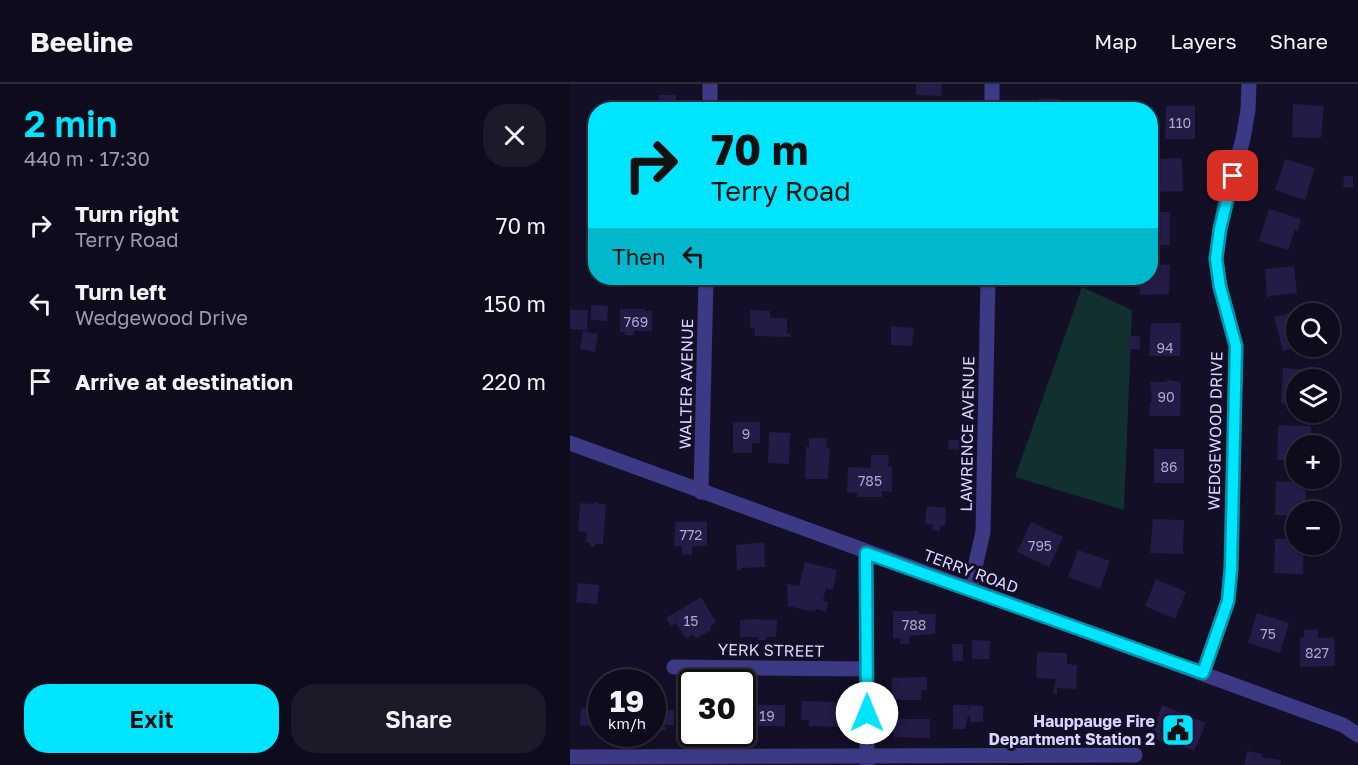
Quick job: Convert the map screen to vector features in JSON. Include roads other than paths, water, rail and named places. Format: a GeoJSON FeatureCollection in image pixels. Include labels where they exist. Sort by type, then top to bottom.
{"type":"FeatureCollection","features":[{"type":"Feature","properties":{"kind":"street"},"geometry":{"type":"LineString","coordinates":[[710,84],[710,102]]}},
{"type":"Feature","properties":{"kind":"street"},"geometry":{"type":"LineString","coordinates":[[992,84],[992,102]]}},
{"type":"Feature","properties":{"kind":"street","name":"WEDGEWOOD DRIVE"},"geometry":{"type":"LineString","coordinates":[[1203,673],[1228,601],[1231,569],[1236,346],[1220,287],[1216,259],[1227,194],[1243,139],[1248,110],[1249,84]]}},
{"type":"Feature","properties":{"kind":"street","name":"WALTER AVENUE"},"geometry":{"type":"LineString","coordinates":[[701,492],[706,285]]}},
{"type":"Feature","properties":{"kind":"street","name":"LAWRENCE AVENUE"},"geometry":{"type":"LineString","coordinates":[[970,589],[983,532],[988,285]]}},
{"type":"Feature","properties":{"kind":"street","name":"TERRY ROAD"},"geometry":{"type":"LineString","coordinates":[[570,443],[866,553],[1203,673],[1343,725],[1358,735]]}},
{"type":"Feature","properties":{"kind":"street"},"geometry":{"type":"LineString","coordinates":[[866,553],[867,761]]}},
{"type":"Feature","properties":{"kind":"street","name":"YERK STREET"},"geometry":{"type":"LineString","coordinates":[[674,667],[867,669]]}},
{"type":"Feature","properties":{"kind":"street"},"geometry":{"type":"LineString","coordinates":[[578,759],[867,761],[1135,755]]}},
{"type":"Feature","properties":{"kind":"place","name":"Hauppauge Fire Department Station 2"},"geometry":{"type":"Point","coordinates":[1178,730]}}]}
